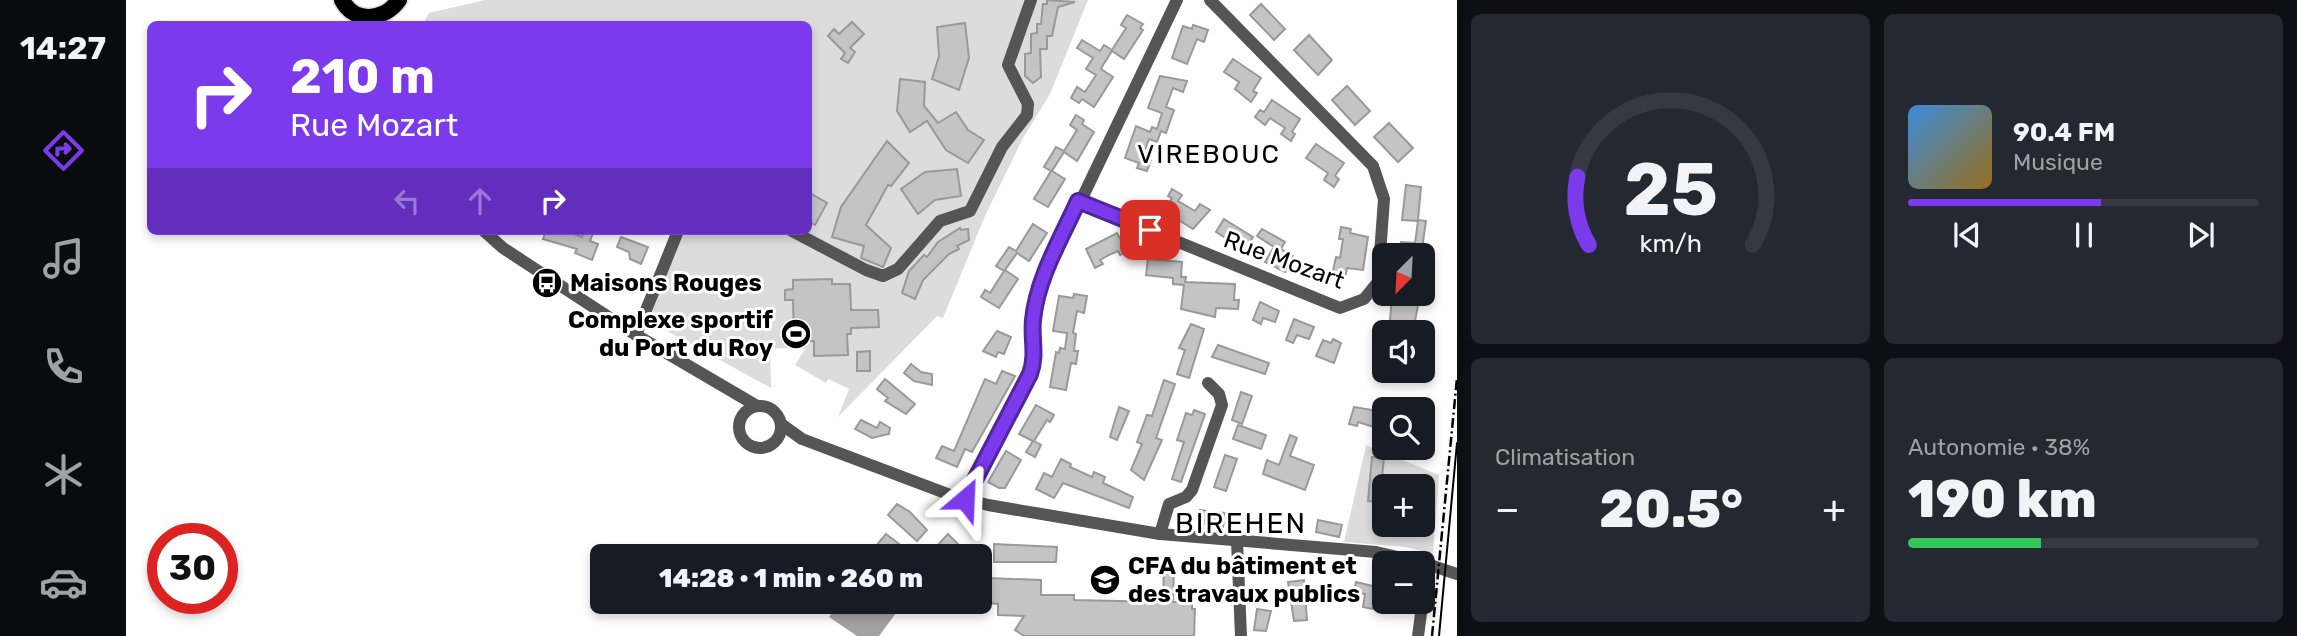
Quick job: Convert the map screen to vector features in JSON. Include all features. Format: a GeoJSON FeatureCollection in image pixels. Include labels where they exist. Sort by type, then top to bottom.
{"type":"FeatureCollection","features":[{"type":"Feature","properties":{"kind":"main road"},"geometry":{"type":"LineString","coordinates":[[342,0],[362,20],[375,17],[384,20],[399,0]]}},
{"type":"Feature","properties":{"kind":"street"},"geometry":{"type":"LineString","coordinates":[[800,235],[876,275],[883,276],[898,269],[940,221],[970,211],[1002,147],[1027,116],[1025,96],[1008,65],[1031,0]]}},
{"type":"Feature","properties":{"kind":"street","name":"Rue Mozart"},"geometry":{"type":"LineString","coordinates":[[1078,201],[1340,308],[1364,299],[1378,282],[1384,199],[1373,166],[1210,0]]}},
{"type":"Feature","properties":{"kind":"street"},"geometry":{"type":"LineString","coordinates":[[965,499],[1030,374],[1035,359],[1033,321],[1040,286],[1078,201],[1178,2]]}},
{"type":"Feature","properties":{"kind":"street"},"geometry":{"type":"LineString","coordinates":[[489,235],[636,335],[714,380],[729,392],[774,411],[781,424],[802,439],[965,499],[1160,534],[1376,552],[1457,574]]}},
{"type":"Feature","properties":{"kind":"street"},"geometry":{"type":"LineString","coordinates":[[636,335],[676,235]]}},
{"type":"Feature","properties":{"kind":"street"},"geometry":{"type":"LineString","coordinates":[[1160,534],[1169,503],[1186,497],[1192,490],[1222,405],[1219,394],[1208,383]]}},
{"type":"Feature","properties":{"kind":"street"},"geometry":{"type":"LineString","coordinates":[[729,392],[742,417],[740,431],[747,444],[761,449],[802,439]]}},
{"type":"Feature","properties":{"kind":"street"},"geometry":{"type":"LineString","coordinates":[[742,417],[757,406]]}},
{"type":"Feature","properties":{"kind":"street"},"geometry":{"type":"LineString","coordinates":[[774,444],[781,431],[781,424]]}},
{"type":"Feature","properties":{"kind":"street"},"geometry":{"type":"LineString","coordinates":[[1237,541],[1241,636]]}},
{"type":"Feature","properties":{"kind":"street"},"geometry":{"type":"LineString","coordinates":[[1418,636],[1421,614]]}},
{"type":"Feature","properties":{"kind":"shaded area"},"geometry":{"type":"Polygon","coordinates":[[[485,0],[1088,0],[1050,94],[1023,138],[985,216],[943,318],[937,316],[838,417],[849,389],[828,379],[826,383],[795,365],[805,349],[770,348],[771,388],[649,321],[681,235],[812,235],[812,21],[425,21],[429,13],[485,0]]]}},
{"type":"Feature","properties":{"kind":"shaded area"},"geometry":{"type":"Polygon","coordinates":[[[1366,445],[1372,447],[1372,460],[1402,460],[1439,475],[1435,528],[1435,474],[1372,474],[1372,537],[1434,537],[1433,551],[1344,542],[1366,445]]]}},
{"type":"Feature","properties":{"kind":"shaded area"},"geometry":{"type":"Polygon","coordinates":[[[831,614],[895,614],[879,636],[857,636],[829,617],[831,614]]]}},
{"type":"Feature","properties":{"kind":"building"},"geometry":{"type":"Polygon","coordinates":[[[1047,0],[1075,2],[1058,7],[1052,36],[1047,36],[1047,49],[1040,49],[1041,77],[1033,83],[1025,76],[1025,54],[1031,53],[1031,34],[1037,33],[1043,4],[1047,4],[1047,0]]]}},
{"type":"Feature","properties":{"kind":"building"},"geometry":{"type":"Polygon","coordinates":[[[1261,4],[1285,29],[1274,40],[1250,15],[1261,4]]]}},
{"type":"Feature","properties":{"kind":"building"},"geometry":{"type":"Polygon","coordinates":[[[1127,15],[1143,24],[1140,28],[1143,30],[1124,59],[1112,51],[1103,65],[1101,69],[1113,77],[1094,107],[1082,99],[1079,103],[1071,98],[1077,87],[1085,92],[1096,75],[1086,69],[1093,58],[1077,48],[1082,40],[1100,51],[1104,45],[1112,50],[1126,28],[1121,25],[1127,15]]]}},
{"type":"Feature","properties":{"kind":"building"},"geometry":{"type":"Polygon","coordinates":[[[852,22],[864,34],[850,48],[855,52],[848,63],[841,59],[845,53],[828,36],[834,29],[839,34],[852,22]]]}},
{"type":"Feature","properties":{"kind":"building"},"geometry":{"type":"Polygon","coordinates":[[[965,23],[969,58],[959,90],[932,79],[939,56],[937,27],[965,23]]]}},
{"type":"Feature","properties":{"kind":"building"},"geometry":{"type":"Polygon","coordinates":[[[1193,25],[1208,30],[1204,42],[1197,39],[1187,64],[1172,58],[1183,26],[1192,29],[1193,25]]]}},
{"type":"Feature","properties":{"kind":"building"},"geometry":{"type":"Polygon","coordinates":[[[1309,35],[1332,60],[1318,75],[1294,50],[1309,35]]]}},
{"type":"Feature","properties":{"kind":"building"},"geometry":{"type":"Polygon","coordinates":[[[1233,59],[1261,78],[1253,91],[1257,93],[1251,102],[1235,89],[1239,82],[1224,72],[1233,59]]]}},
{"type":"Feature","properties":{"kind":"building"},"geometry":{"type":"Polygon","coordinates":[[[1160,76],[1187,81],[1183,92],[1173,88],[1166,107],[1174,110],[1166,133],[1161,131],[1157,142],[1149,139],[1143,157],[1151,160],[1147,171],[1137,168],[1139,163],[1125,158],[1136,126],[1150,132],[1152,127],[1157,129],[1162,113],[1148,108],[1160,76]]]}},
{"type":"Feature","properties":{"kind":"building"},"geometry":{"type":"Polygon","coordinates":[[[900,79],[925,82],[924,106],[938,123],[956,112],[968,130],[984,140],[968,163],[946,150],[927,121],[910,132],[897,111],[900,79]]]}},
{"type":"Feature","properties":{"kind":"building"},"geometry":{"type":"Polygon","coordinates":[[[1347,86],[1370,111],[1355,125],[1332,100],[1347,86]]]}},
{"type":"Feature","properties":{"kind":"building"},"geometry":{"type":"Polygon","coordinates":[[[1272,100],[1300,119],[1292,132],[1295,134],[1291,141],[1281,134],[1285,128],[1270,118],[1265,125],[1255,117],[1260,110],[1264,112],[1272,100]]]}},
{"type":"Feature","properties":{"kind":"building"},"geometry":{"type":"Polygon","coordinates":[[[1076,115],[1084,120],[1082,124],[1094,132],[1077,161],[1064,152],[1052,171],[1065,179],[1048,207],[1034,199],[1051,171],[1044,167],[1056,147],[1064,151],[1077,130],[1070,125],[1076,115]]]}},
{"type":"Feature","properties":{"kind":"building"},"geometry":{"type":"Polygon","coordinates":[[[1389,123],[1413,148],[1398,162],[1374,137],[1389,123]]]}},
{"type":"Feature","properties":{"kind":"building"},"geometry":{"type":"Polygon","coordinates":[[[887,141],[909,163],[891,186],[888,185],[866,225],[891,248],[883,267],[861,258],[864,246],[832,237],[841,207],[887,141]]]}},
{"type":"Feature","properties":{"kind":"building"},"geometry":{"type":"Polygon","coordinates":[[[1316,144],[1344,163],[1335,176],[1339,179],[1334,187],[1324,180],[1328,173],[1306,158],[1316,144]]]}},
{"type":"Feature","properties":{"kind":"building"},"geometry":{"type":"Polygon","coordinates":[[[957,169],[961,196],[935,200],[918,214],[901,189],[925,172],[957,169]]]}},
{"type":"Feature","properties":{"kind":"building"},"geometry":{"type":"Polygon","coordinates":[[[1406,185],[1421,187],[1418,220],[1426,221],[1423,243],[1415,243],[1418,221],[1402,220],[1406,185]]]}},
{"type":"Feature","properties":{"kind":"building"},"geometry":{"type":"Polygon","coordinates":[[[1172,189],[1182,195],[1178,201],[1195,211],[1200,204],[1210,210],[1193,229],[1164,211],[1172,198],[1168,196],[1172,189]]]}},
{"type":"Feature","properties":{"kind":"building"},"geometry":{"type":"Polygon","coordinates":[[[812,194],[827,203],[815,225],[812,223],[812,194]]]}},
{"type":"Feature","properties":{"kind":"building"},"geometry":{"type":"Polygon","coordinates":[[[1224,219],[1253,237],[1245,250],[1216,232],[1224,219]]]}},
{"type":"Feature","properties":{"kind":"building"},"geometry":{"type":"Polygon","coordinates":[[[1033,224],[1047,233],[1029,261],[1017,253],[1005,270],[1018,279],[999,308],[981,297],[985,290],[990,293],[1004,271],[996,266],[1009,247],[1016,251],[1033,224]]]}},
{"type":"Feature","properties":{"kind":"building"},"geometry":{"type":"Polygon","coordinates":[[[1341,227],[1351,229],[1350,233],[1368,237],[1363,270],[1347,268],[1345,278],[1332,275],[1336,257],[1340,258],[1343,239],[1339,239],[1341,227]]]}},
{"type":"Feature","properties":{"kind":"building"},"geometry":{"type":"Polygon","coordinates":[[[960,228],[968,229],[969,240],[957,246],[959,249],[949,254],[923,280],[915,299],[902,293],[909,271],[924,255],[927,257],[938,242],[960,228]]]}},
{"type":"Feature","properties":{"kind":"building"},"geometry":{"type":"Polygon","coordinates":[[[1262,229],[1285,242],[1281,249],[1293,256],[1285,272],[1265,262],[1274,247],[1257,236],[1262,229]]]}},
{"type":"Feature","properties":{"kind":"building"},"geometry":{"type":"Polygon","coordinates":[[[1117,233],[1127,252],[1120,255],[1118,251],[1109,255],[1100,260],[1103,264],[1095,268],[1086,249],[1117,233]]]}},
{"type":"Feature","properties":{"kind":"building"},"geometry":{"type":"Polygon","coordinates":[[[544,235],[592,235],[590,241],[598,244],[592,260],[575,253],[577,249],[543,239],[544,235]]]}},
{"type":"Feature","properties":{"kind":"building"},"geometry":{"type":"Polygon","coordinates":[[[621,237],[648,247],[641,264],[630,259],[629,252],[617,247],[621,237]]]}},
{"type":"Feature","properties":{"kind":"building"},"geometry":{"type":"Polygon","coordinates":[[[1148,259],[1182,262],[1181,277],[1186,277],[1185,282],[1235,284],[1234,300],[1239,300],[1238,309],[1216,308],[1215,317],[1181,309],[1184,285],[1173,284],[1173,278],[1146,275],[1148,259]]]}},
{"type":"Feature","properties":{"kind":"building"},"geometry":{"type":"Polygon","coordinates":[[[832,279],[832,284],[850,284],[851,310],[878,310],[879,327],[851,328],[851,334],[847,334],[848,355],[814,356],[814,341],[794,341],[793,300],[785,300],[785,290],[793,289],[793,280],[832,279]]]}},
{"type":"Feature","properties":{"kind":"building"},"geometry":{"type":"Polygon","coordinates":[[[1074,294],[1087,296],[1084,313],[1077,311],[1073,333],[1076,334],[1074,351],[1078,351],[1076,364],[1071,363],[1066,390],[1050,387],[1056,352],[1059,353],[1060,348],[1065,349],[1067,333],[1053,331],[1059,296],[1073,298],[1074,294]]]}},
{"type":"Feature","properties":{"kind":"building"},"geometry":{"type":"Polygon","coordinates":[[[1260,302],[1279,311],[1275,322],[1263,318],[1261,324],[1253,320],[1260,302]]]}},
{"type":"Feature","properties":{"kind":"building"},"geometry":{"type":"Polygon","coordinates":[[[1391,306],[1418,306],[1415,320],[1390,320],[1391,306]]]}},
{"type":"Feature","properties":{"kind":"building"},"geometry":{"type":"Polygon","coordinates":[[[1294,319],[1314,327],[1309,339],[1297,335],[1293,343],[1286,340],[1294,319]]]}},
{"type":"Feature","properties":{"kind":"building"},"geometry":{"type":"Polygon","coordinates":[[[1191,324],[1204,329],[1189,378],[1177,374],[1185,350],[1179,348],[1191,324]]]}},
{"type":"Feature","properties":{"kind":"building"},"geometry":{"type":"Polygon","coordinates":[[[997,331],[1011,337],[1004,354],[998,352],[996,357],[983,351],[997,331]]]}},
{"type":"Feature","properties":{"kind":"building"},"geometry":{"type":"Polygon","coordinates":[[[1333,339],[1341,343],[1334,363],[1316,356],[1323,340],[1331,343],[1333,339]]]}},
{"type":"Feature","properties":{"kind":"building"},"geometry":{"type":"Polygon","coordinates":[[[1218,345],[1269,363],[1265,374],[1212,357],[1218,345]]]}},
{"type":"Feature","properties":{"kind":"building"},"geometry":{"type":"Polygon","coordinates":[[[870,351],[870,371],[857,371],[857,352],[870,351]]]}},
{"type":"Feature","properties":{"kind":"building"},"geometry":{"type":"Polygon","coordinates":[[[911,364],[921,372],[932,374],[932,385],[914,381],[904,373],[911,364]]]}},
{"type":"Feature","properties":{"kind":"building"},"geometry":{"type":"Polygon","coordinates":[[[1002,371],[1015,376],[972,452],[965,449],[957,467],[936,458],[942,446],[954,451],[985,379],[996,384],[1002,371]]]}},
{"type":"Feature","properties":{"kind":"building"},"geometry":{"type":"Polygon","coordinates":[[[885,379],[915,404],[906,414],[885,401],[888,398],[877,389],[885,379]]]}},
{"type":"Feature","properties":{"kind":"building"},"geometry":{"type":"Polygon","coordinates":[[[1164,380],[1175,384],[1156,438],[1162,440],[1144,480],[1131,470],[1142,444],[1137,442],[1147,415],[1152,416],[1164,380]]]}},
{"type":"Feature","properties":{"kind":"building"},"geometry":{"type":"Polygon","coordinates":[[[1241,392],[1252,396],[1242,424],[1232,420],[1241,392]]]}},
{"type":"Feature","properties":{"kind":"building"},"geometry":{"type":"Polygon","coordinates":[[[1036,405],[1054,415],[1050,422],[1047,420],[1034,441],[1041,445],[1035,457],[1026,452],[1033,441],[1019,434],[1036,405]]]}},
{"type":"Feature","properties":{"kind":"building"},"geometry":{"type":"Polygon","coordinates":[[[1119,407],[1129,411],[1117,440],[1110,437],[1119,407]]]}},
{"type":"Feature","properties":{"kind":"building"},"geometry":{"type":"Polygon","coordinates":[[[1354,407],[1372,410],[1372,426],[1358,422],[1357,426],[1349,424],[1354,407]]]}},
{"type":"Feature","properties":{"kind":"building"},"geometry":{"type":"Polygon","coordinates":[[[1194,410],[1205,414],[1181,482],[1172,479],[1184,442],[1177,440],[1186,413],[1192,415],[1194,410]]]}},
{"type":"Feature","properties":{"kind":"building"},"geometry":{"type":"Polygon","coordinates":[[[861,420],[877,428],[880,422],[890,428],[889,434],[872,438],[855,429],[861,420]]]}},
{"type":"Feature","properties":{"kind":"building"},"geometry":{"type":"Polygon","coordinates":[[[1238,425],[1266,435],[1261,449],[1233,439],[1238,425]]]}},
{"type":"Feature","properties":{"kind":"building"},"geometry":{"type":"Polygon","coordinates":[[[1290,435],[1297,438],[1290,456],[1314,465],[1305,490],[1263,474],[1267,460],[1279,465],[1290,435]]]}},
{"type":"Feature","properties":{"kind":"building"},"geometry":{"type":"Polygon","coordinates":[[[1006,451],[1021,460],[1005,488],[999,488],[988,482],[1006,451]]]}},
{"type":"Feature","properties":{"kind":"building"},"geometry":{"type":"Polygon","coordinates":[[[1225,455],[1237,459],[1226,491],[1214,487],[1225,455]]]}},
{"type":"Feature","properties":{"kind":"building"},"geometry":{"type":"Polygon","coordinates":[[[1372,457],[1372,460],[1384,460],[1382,474],[1372,474],[1372,501],[1368,501],[1372,457]]]}},
{"type":"Feature","properties":{"kind":"building"},"geometry":{"type":"Polygon","coordinates":[[[1061,459],[1071,464],[1070,467],[1092,477],[1094,472],[1105,477],[1103,483],[1133,497],[1129,508],[1063,483],[1054,498],[1036,489],[1044,473],[1052,477],[1061,459]]]}},
{"type":"Feature","properties":{"kind":"building"},"geometry":{"type":"Polygon","coordinates":[[[897,504],[910,512],[927,530],[917,541],[888,515],[897,504]]]}},
{"type":"Feature","properties":{"kind":"building"},"geometry":{"type":"Polygon","coordinates":[[[1200,510],[1225,513],[1223,527],[1204,524],[1204,521],[1199,520],[1200,510]]]}},
{"type":"Feature","properties":{"kind":"building"},"geometry":{"type":"Polygon","coordinates":[[[1318,520],[1342,525],[1339,537],[1316,532],[1318,520]]]}},
{"type":"Feature","properties":{"kind":"building"},"geometry":{"type":"Polygon","coordinates":[[[886,534],[899,544],[878,544],[886,534]]]}},
{"type":"Feature","properties":{"kind":"building"},"geometry":{"type":"Polygon","coordinates":[[[948,534],[958,544],[939,544],[948,534]]]}},
{"type":"Feature","properties":{"kind":"building"},"geometry":{"type":"Polygon","coordinates":[[[994,544],[1057,547],[1056,562],[994,562],[994,544]]]}},
{"type":"Feature","properties":{"kind":"building"},"geometry":{"type":"Polygon","coordinates":[[[1164,562],[1174,562],[1173,602],[1192,602],[1192,609],[1195,609],[1194,636],[1024,636],[1015,630],[1024,616],[998,615],[998,604],[992,603],[992,578],[1041,580],[1041,595],[1074,595],[1074,600],[1163,602],[1164,562]]]}},
{"type":"Feature","properties":{"kind":"building"},"geometry":{"type":"Polygon","coordinates":[[[1304,580],[1307,620],[1294,621],[1288,582],[1304,580]]]}},
{"type":"Feature","properties":{"kind":"building"},"geometry":{"type":"Polygon","coordinates":[[[1356,582],[1372,586],[1372,609],[1363,607],[1365,594],[1354,592],[1356,582]]]}},
{"type":"Feature","properties":{"kind":"building"},"geometry":{"type":"Polygon","coordinates":[[[1257,609],[1271,611],[1266,631],[1254,630],[1257,609]]]}},
{"type":"Feature","properties":{"kind":"tram line"},"geometry":{"type":"LineString","coordinates":[[1439,636],[1457,443]]}},
{"type":"Feature","properties":{"kind":"railway"},"geometry":{"type":"LineString","coordinates":[[1432,636],[1457,378]]}},
{"type":"Feature","properties":{"kind":"place","name":"Maisons Rouges"},"geometry":{"type":"Point","coordinates":[547,283]}},
{"type":"Feature","properties":{"kind":"place","name":"Complexe sportif du Port du Roy"},"geometry":{"type":"Point","coordinates":[796,334]}},
{"type":"Feature","properties":{"kind":"place","name":"CFA du bâtiment et des travaux publics"},"geometry":{"type":"Point","coordinates":[1105,580]}},
{"type":"Feature","properties":{"kind":"district","name":"VIREBOUC"},"geometry":{"type":"Point","coordinates":[1209,154]}},
{"type":"Feature","properties":{"kind":"district","name":"BIREHEN"},"geometry":{"type":"Point","coordinates":[1241,523]}},
{"type":"Feature","properties":{"kind":"route"},"geometry":{"type":"LineString","coordinates":[[965,499],[1030,374],[1035,359],[1033,321],[1040,286],[1078,201],[1150,230]]}}]}
